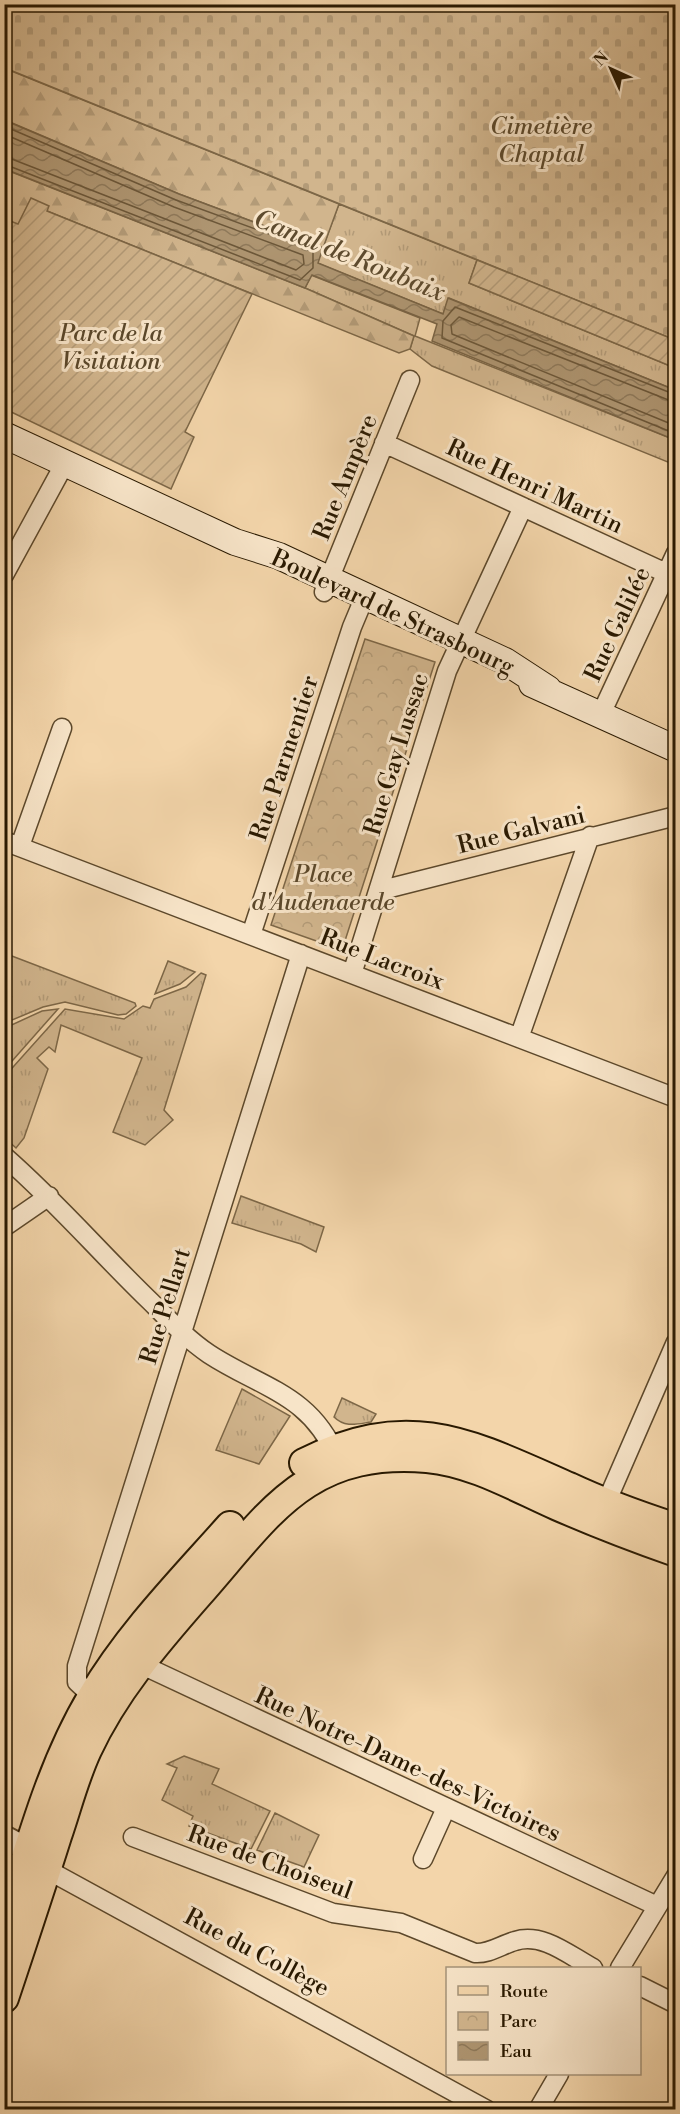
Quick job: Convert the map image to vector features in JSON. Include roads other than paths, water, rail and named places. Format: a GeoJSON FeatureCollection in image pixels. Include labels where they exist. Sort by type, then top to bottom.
{"type":"FeatureCollection","features":[{"type":"Feature","properties":{"kind":"main road","name":"Boulevard de Strasbourg"},"geometry":{"type":"LineString","coordinates":[[4,435],[235,542],[268,565],[327,586],[363,602],[457,646],[504,675],[548,689],[675,749]]}},
{"type":"Feature","properties":{"kind":"main road"},"geometry":{"type":"LineString","coordinates":[[4,1998],[57,1769],[92,1696],[118,1657],[257,1497],[296,1468],[337,1459],[387,1437],[411,1436],[446,1439],[480,1448],[606,1503],[675,1528]]}},
{"type":"Feature","properties":{"kind":"main road"},"geometry":{"type":"LineString","coordinates":[[4,1928],[86,1751],[107,1712],[140,1664],[264,1517],[337,1459],[370,1461],[409,1458],[451,1463],[494,1478],[604,1526],[675,1552]]}},
{"type":"Feature","properties":{"kind":"street","name":"Rue Ampère"},"geometry":{"type":"LineString","coordinates":[[327,586],[410,380]]}},
{"type":"Feature","properties":{"kind":"street","name":"Rue Henri Martin"},"geometry":{"type":"LineString","coordinates":[[384,443],[666,573]]}},
{"type":"Feature","properties":{"kind":"street"},"geometry":{"type":"LineString","coordinates":[[4,575],[65,463]]}},
{"type":"Feature","properties":{"kind":"street","name":"Rue Gay Lussac"},"geometry":{"type":"LineString","coordinates":[[352,974],[457,646],[523,507]]}},
{"type":"Feature","properties":{"kind":"street","name":"Rue Galilée"},"geometry":{"type":"LineString","coordinates":[[601,714],[675,553]]}},
{"type":"Feature","properties":{"kind":"street","name":"Rue Parmentier"},"geometry":{"type":"LineString","coordinates":[[251,935],[363,602]]}},
{"type":"Feature","properties":{"kind":"street"},"geometry":{"type":"LineString","coordinates":[[12,844],[62,728]]}},
{"type":"Feature","properties":{"kind":"street","name":"Rue Galvani"},"geometry":{"type":"LineString","coordinates":[[378,891],[675,816]]}},
{"type":"Feature","properties":{"kind":"street"},"geometry":{"type":"LineString","coordinates":[[519,1038],[590,836]]}},
{"type":"Feature","properties":{"kind":"street","name":"Rue Lacroix"},"geometry":{"type":"LineString","coordinates":[[12,844],[675,1098]]}},
{"type":"Feature","properties":{"kind":"street","name":"Rue Pellart"},"geometry":{"type":"LineString","coordinates":[[92,1696],[80,1687],[76,1673],[302,954]]}},
{"type":"Feature","properties":{"kind":"street"},"geometry":{"type":"LineString","coordinates":[[4,1156],[49,1196],[110,1263],[182,1331],[214,1357],[304,1408],[337,1459]]}},
{"type":"Feature","properties":{"kind":"street"},"geometry":{"type":"LineString","coordinates":[[4,1227],[49,1196]]}},
{"type":"Feature","properties":{"kind":"street"},"geometry":{"type":"LineString","coordinates":[[606,1503],[675,1342]]}},
{"type":"Feature","properties":{"kind":"street","name":"Rue Notre-Dame-des-Victoires"},"geometry":{"type":"LineString","coordinates":[[140,1664],[657,1906]]}},
{"type":"Feature","properties":{"kind":"street"},"geometry":{"type":"LineString","coordinates":[[423,1859],[446,1808]]}},
{"type":"Feature","properties":{"kind":"street","name":"Rue du Collège"},"geometry":{"type":"LineString","coordinates":[[4,1837],[37,1860],[487,2109]]}},
{"type":"Feature","properties":{"kind":"street","name":"Rue de Choiseul"},"geometry":{"type":"LineString","coordinates":[[133,1837],[333,1913],[401,1923],[475,1953],[482,1953],[513,1941],[533,1938],[591,1967]]}},
{"type":"Feature","properties":{"kind":"street"},"geometry":{"type":"LineString","coordinates":[[621,1967],[675,1875]]}},
{"type":"Feature","properties":{"kind":"street"},"geometry":{"type":"LineString","coordinates":[[641,1987],[675,2004]]}},
{"type":"Feature","properties":{"kind":"street"},"geometry":{"type":"LineString","coordinates":[[538,2109],[558,2075]]}},
{"type":"Feature","properties":{"kind":"water"},"geometry":{"type":"Polygon","coordinates":[[[4,120],[179,194],[323,248],[318,263],[443,314],[448,298],[675,390],[675,440],[432,341],[437,324],[312,275],[305,288],[5,169],[4,120]]]}},
{"type":"Feature","properties":{"kind":"park label","name":"Cimetière Chaptal"},"geometry":{"type":"Point","coordinates":[541,140]}},
{"type":"Feature","properties":{"kind":"park label","name":"Parc de la Visitation"},"geometry":{"type":"Point","coordinates":[111,347]}},
{"type":"Feature","properties":{"kind":"park label","name":"Place d'Audenaerde"},"geometry":{"type":"Point","coordinates":[323,888]}},
{"type":"Feature","properties":{"kind":"water label","name":"Canal de Roubaix"},"geometry":{"type":"Point","coordinates":[350,255]}}]}
